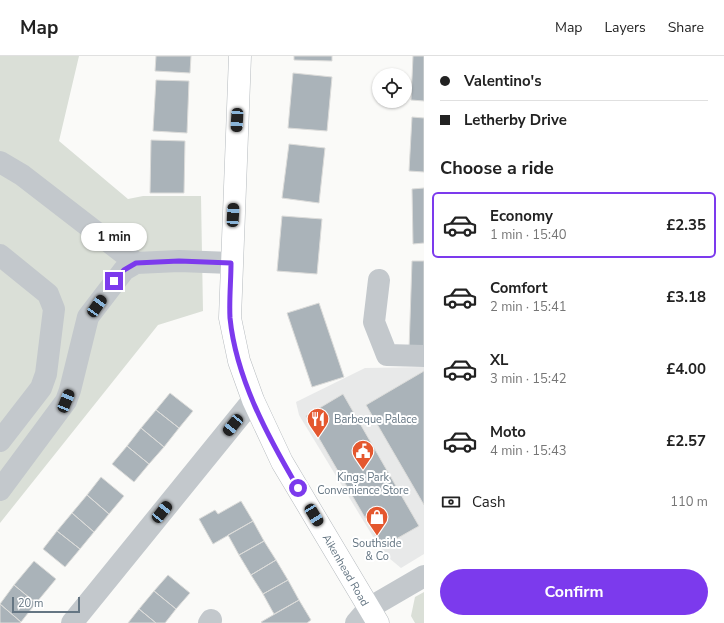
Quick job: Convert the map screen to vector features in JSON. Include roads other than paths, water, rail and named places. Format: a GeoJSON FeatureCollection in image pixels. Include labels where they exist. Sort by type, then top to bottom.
{"type":"FeatureCollection","features":[{"type":"Feature","properties":{"kind":"main road","name":"Aikenhead Road"},"geometry":{"type":"LineString","coordinates":[[240,56],[230,318],[239,361],[253,400],[282,462],[368,618]]}},
{"type":"Feature","properties":{"kind":"street"},"geometry":{"type":"LineString","coordinates":[[0,162],[22,175],[136,263]]}},
{"type":"Feature","properties":{"kind":"street"},"geometry":{"type":"LineString","coordinates":[[0,255],[48,294],[54,310],[46,374],[41,388],[0,442]]}},
{"type":"Feature","properties":{"kind":"street"},"geometry":{"type":"LineString","coordinates":[[0,490],[66,401],[88,317],[114,281],[124,270],[136,263],[179,261],[231,263]]}},
{"type":"Feature","properties":{"kind":"street"},"geometry":{"type":"LineString","coordinates":[[379,280],[374,322],[387,355],[424,356]]}},
{"type":"Feature","properties":{"kind":"street"},"geometry":{"type":"LineString","coordinates":[[72,623],[253,400]]}},
{"type":"Feature","properties":{"kind":"street"},"geometry":{"type":"LineString","coordinates":[[368,618],[424,576]]}},
{"type":"Feature","properties":{"kind":"place","name":"Barbeque Palace"},"geometry":{"type":"Point","coordinates":[318,438]}},
{"type":"Feature","properties":{"kind":"place","name":"Kings Park Convenience Store"},"geometry":{"type":"Point","coordinates":[363,470]}},
{"type":"Feature","properties":{"kind":"place","name":"Southside & Co"},"geometry":{"type":"Point","coordinates":[377,536]}}]}
